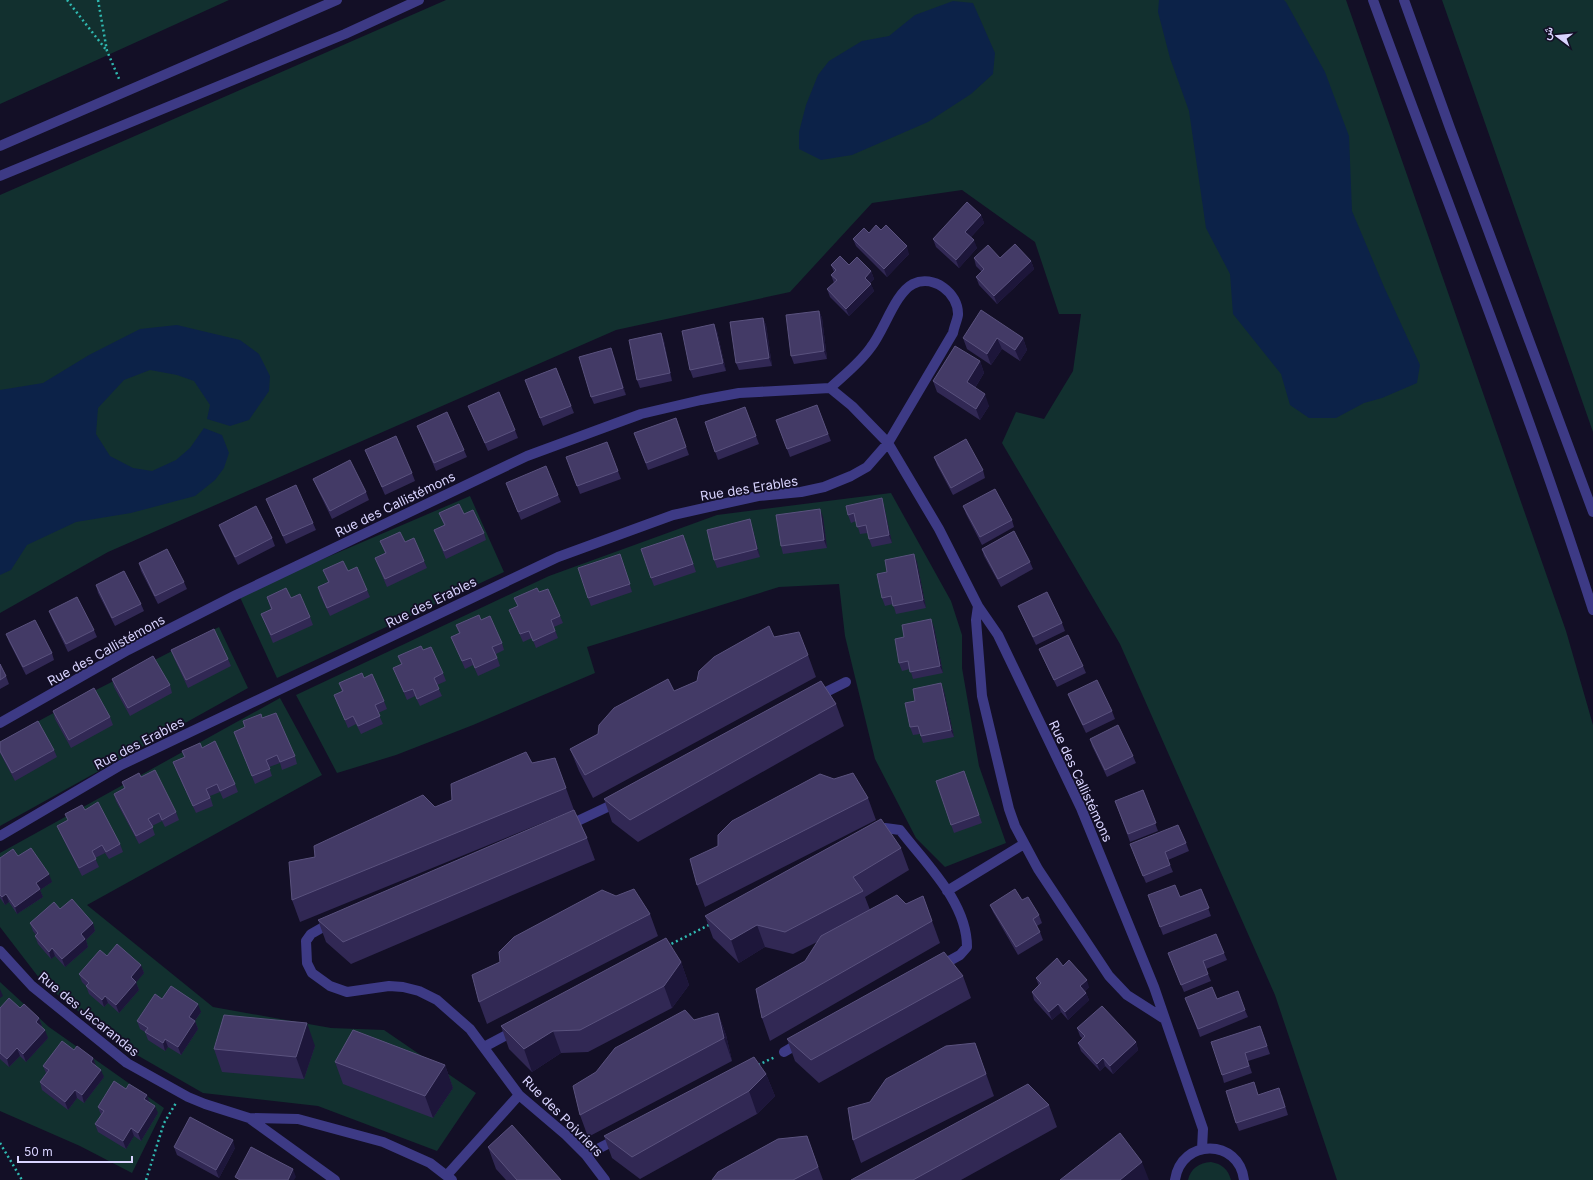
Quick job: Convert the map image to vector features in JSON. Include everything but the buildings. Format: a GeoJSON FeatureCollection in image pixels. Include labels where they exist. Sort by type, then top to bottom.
{"type":"FeatureCollection","features":[{"type":"Feature","properties":{"kind":"street"},"geometry":{"type":"LineString","coordinates":[[0,146],[337,0]]}},
{"type":"Feature","properties":{"kind":"street"},"geometry":{"type":"LineString","coordinates":[[0,176],[324,42],[419,0]]}},
{"type":"Feature","properties":{"kind":"street"},"geometry":{"type":"LineString","coordinates":[[1374,0],[1500,342],[1566,526],[1593,610]]}},
{"type":"Feature","properties":{"kind":"street"},"geometry":{"type":"LineString","coordinates":[[1404,0],[1458,150],[1593,512]]}},
{"type":"Feature","properties":{"kind":"street"},"geometry":{"type":"LineString","coordinates":[[830,388],[872,347],[904,291],[914,284],[928,281],[947,289],[953,298],[957,311],[953,333],[888,443]]}},
{"type":"Feature","properties":{"kind":"street","name":"Rue des Callistémons"},"geometry":{"type":"LineString","coordinates":[[0,723],[128,650],[236,595],[527,456],[642,414],[701,400],[739,393],[830,388],[852,406],[888,443],[939,529],[978,606],[998,635],[1081,808],[1154,987],[1163,1018],[1203,1130],[1202,1149]]}},
{"type":"Feature","properties":{"kind":"street","name":"Rue des Erables"},"geometry":{"type":"LineString","coordinates":[[0,836],[121,765],[558,557],[673,515],[758,496],[824,488],[867,467],[888,443]]}},
{"type":"Feature","properties":{"kind":"street"},"geometry":{"type":"LineString","coordinates":[[978,606],[976,620],[977,643],[982,696],[1009,809],[1024,844],[1038,869],[1109,976],[1127,995],[1163,1018]]}},
{"type":"Feature","properties":{"kind":"street"},"geometry":{"type":"LineString","coordinates":[[805,703],[846,682]]}},
{"type":"Feature","properties":{"kind":"street"},"geometry":{"type":"LineString","coordinates":[[560,829],[590,816],[624,798]]}},
{"type":"Feature","properties":{"kind":"street"},"geometry":{"type":"LineString","coordinates":[[864,840],[885,828],[900,830],[947,891],[965,924],[967,947],[960,956],[933,970]]}},
{"type":"Feature","properties":{"kind":"street"},"geometry":{"type":"LineString","coordinates":[[947,891],[1024,844]]}},
{"type":"Feature","properties":{"kind":"street","name":"Rue des Poivriers"},"geometry":{"type":"LineString","coordinates":[[340,919],[321,927],[311,934],[306,941],[308,963],[312,973],[321,981],[347,992],[389,986],[419,991],[437,1000],[470,1028],[519,1095],[543,1114],[586,1155],[605,1180]]}},
{"type":"Feature","properties":{"kind":"street","name":"Rue des Jacarandas"},"geometry":{"type":"LineString","coordinates":[[0,951],[32,986],[78,1025],[127,1063],[181,1093],[206,1104],[249,1118],[335,1180]]}},
{"type":"Feature","properties":{"kind":"street"},"geometry":{"type":"LineString","coordinates":[[484,1047],[525,1025]]}},
{"type":"Feature","properties":{"kind":"street"},"geometry":{"type":"LineString","coordinates":[[784,1052],[811,1037]]}},
{"type":"Feature","properties":{"kind":"street"},"geometry":{"type":"LineString","coordinates":[[249,1118],[298,1119],[383,1142],[430,1163],[449,1178],[519,1095]]}},
{"type":"Feature","properties":{"kind":"street"},"geometry":{"type":"LineString","coordinates":[[586,1155],[628,1133]]}},
{"type":"Feature","properties":{"kind":"street"},"geometry":{"type":"LineString","coordinates":[[1175,1180],[1178,1170],[1184,1160],[1202,1149],[1219,1150],[1229,1154],[1240,1167],[1244,1180]]}},
{"type":"Feature","properties":{"kind":"path"},"geometry":{"type":"LineString","coordinates":[[67,0],[107,51]]}},
{"type":"Feature","properties":{"kind":"path"},"geometry":{"type":"LineString","coordinates":[[98,0],[107,51],[124,93]]}},
{"type":"Feature","properties":{"kind":"path"},"geometry":{"type":"LineString","coordinates":[[661,949],[711,924]]}},
{"type":"Feature","properties":{"kind":"path"},"geometry":{"type":"LineString","coordinates":[[754,1068],[784,1052]]}},
{"type":"Feature","properties":{"kind":"path"},"geometry":{"type":"LineString","coordinates":[[146,1180],[164,1122],[181,1093]]}},
{"type":"Feature","properties":{"kind":"path"},"geometry":{"type":"LineString","coordinates":[[0,1143],[22,1180]]}},
{"type":"Feature","properties":{"kind":"green space"},"geometry":{"type":"Polygon","coordinates":[[[0,0],[229,0],[0,104],[0,0]]]}},
{"type":"Feature","properties":{"kind":"green space"},"geometry":{"type":"Polygon","coordinates":[[[446,0],[1346,0],[1566,631],[1593,725],[1593,1180],[1337,1180],[1275,995],[1120,644],[1002,443],[1016,412],[1044,419],[1073,371],[1081,314],[1059,314],[1035,242],[962,190],[872,203],[790,292],[616,330],[108,552],[0,613],[0,195],[446,0]]]}},
{"type":"Feature","properties":{"kind":"green space"},"geometry":{"type":"Polygon","coordinates":[[[1442,0],[1593,0],[1593,432],[1442,0]]]}},
{"type":"Feature","properties":{"kind":"green space"},"geometry":{"type":"Polygon","coordinates":[[[891,493],[951,601],[962,635],[962,668],[979,766],[1006,843],[945,867],[916,838],[875,759],[845,636],[839,584],[779,587],[587,647],[595,673],[473,725],[396,755],[337,773],[296,695],[549,576],[717,515],[891,493]]]}},
{"type":"Feature","properties":{"kind":"green space"},"geometry":{"type":"Polygon","coordinates":[[[470,496],[504,572],[277,678],[239,595],[470,496]]]}},
{"type":"Feature","properties":{"kind":"green space"},"geometry":{"type":"Polygon","coordinates":[[[219,627],[248,688],[0,826],[0,742],[96,690],[219,627]]]}},
{"type":"Feature","properties":{"kind":"green space"},"geometry":{"type":"Polygon","coordinates":[[[280,698],[322,775],[87,905],[213,1007],[331,1028],[384,1030],[476,1093],[437,1151],[318,1106],[203,1093],[123,1047],[43,983],[0,927],[0,853],[280,698]]]}},
{"type":"Feature","properties":{"kind":"green space"},"geometry":{"type":"Polygon","coordinates":[[[0,982],[49,1027],[164,1108],[132,1173],[80,1146],[0,1111],[0,982]]]}},
{"type":"Feature","properties":{"kind":"green space"},"geometry":{"type":"Polygon","coordinates":[[[1211,1162],[1224,1168],[1231,1180],[1188,1180],[1193,1169],[1199,1165],[1211,1162]]]}},
{"type":"Feature","properties":{"kind":"water"},"geometry":{"type":"Polygon","coordinates":[[[1159,0],[1284,0],[1286,2],[1325,72],[1349,136],[1352,211],[1385,289],[1420,365],[1417,383],[1382,398],[1364,403],[1336,418],[1309,418],[1290,405],[1281,374],[1233,314],[1230,274],[1206,228],[1189,111],[1170,58],[1158,12],[1159,0]]]}},
{"type":"Feature","properties":{"kind":"water"},"geometry":{"type":"Polygon","coordinates":[[[953,1],[973,3],[995,53],[993,74],[971,94],[928,122],[852,155],[821,160],[799,149],[799,132],[806,105],[818,75],[829,61],[862,41],[889,36],[915,15],[953,1]]]}},
{"type":"Feature","properties":{"kind":"water"},"geometry":{"type":"Polygon","coordinates":[[[177,325],[240,340],[259,354],[270,376],[269,391],[249,420],[230,426],[207,419],[210,405],[194,381],[177,375],[150,370],[124,380],[98,408],[96,434],[110,456],[133,468],[152,471],[176,460],[190,448],[204,428],[222,435],[229,453],[224,468],[215,480],[195,496],[131,513],[76,522],[27,545],[11,570],[0,575],[0,390],[43,383],[89,355],[140,329],[177,325]]]}}]}
